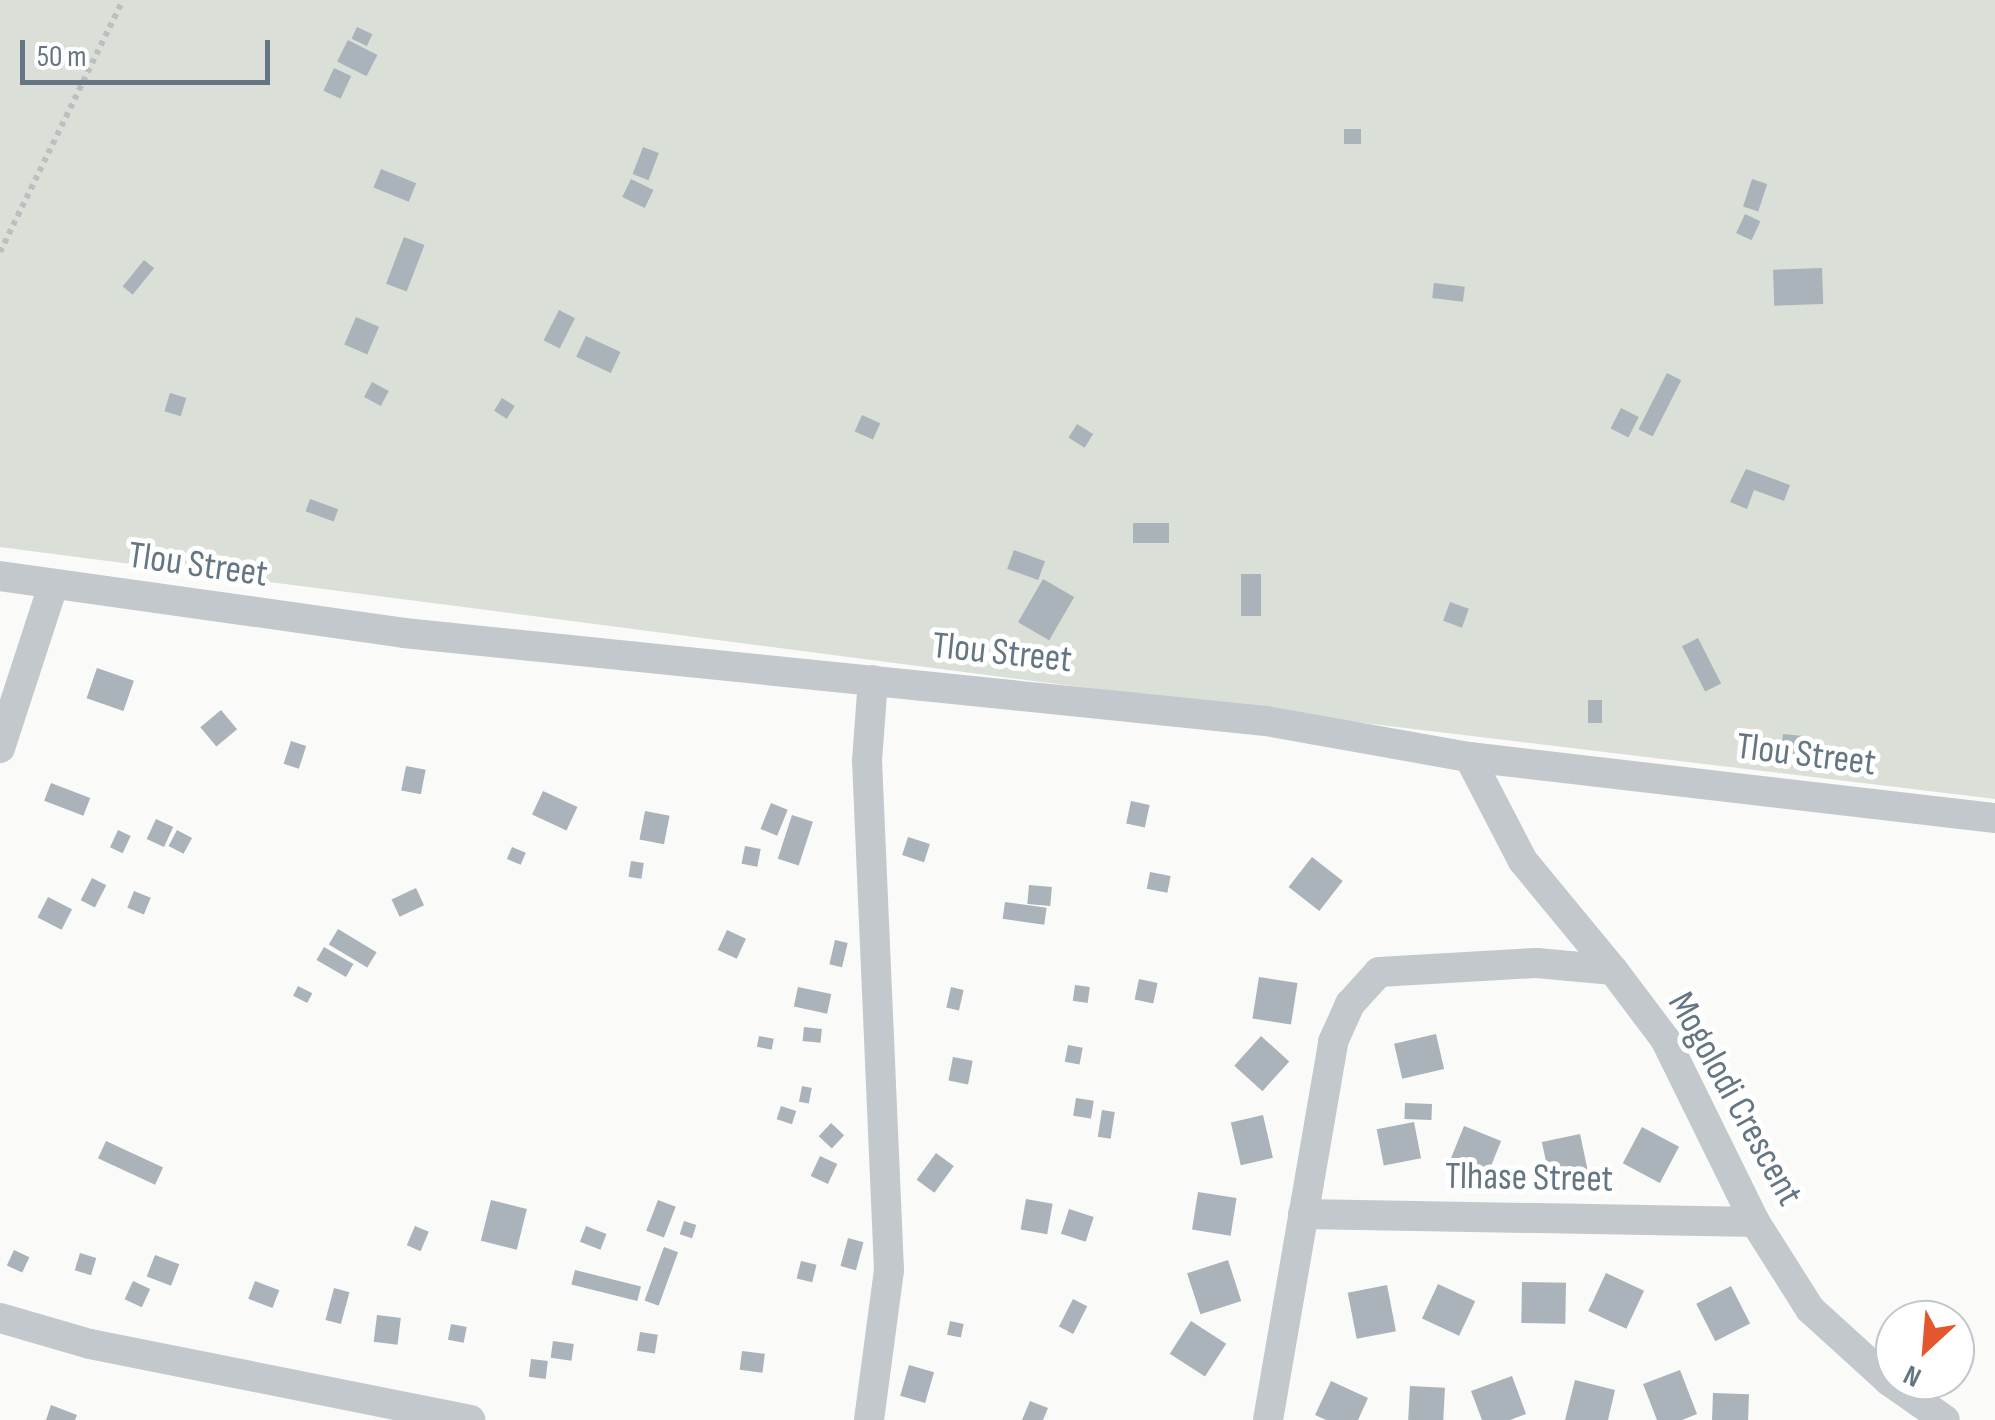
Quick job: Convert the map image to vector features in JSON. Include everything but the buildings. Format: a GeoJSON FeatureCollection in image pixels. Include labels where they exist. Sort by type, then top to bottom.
{"type":"FeatureCollection","features":[{"type":"Feature","properties":{"kind":"street","name":"Tlou Street"},"geometry":{"type":"LineString","coordinates":[[0,576],[404,633],[1266,721],[1469,757],[1995,818]]}},
{"type":"Feature","properties":{"kind":"street"},"geometry":{"type":"LineString","coordinates":[[0,748],[53,586]]}},
{"type":"Feature","properties":{"kind":"street"},"geometry":{"type":"LineString","coordinates":[[870,1420],[889,1270],[867,761],[872,680]]}},
{"type":"Feature","properties":{"kind":"street","name":"Mogolodi Crescent"},"geometry":{"type":"LineString","coordinates":[[1469,757],[1523,861],[1665,1039],[1755,1222],[1810,1309],[1889,1381],[1946,1420]]}},
{"type":"Feature","properties":{"kind":"street"},"geometry":{"type":"LineString","coordinates":[[1268,1420],[1333,1042],[1350,1004],[1379,972],[1537,963],[1613,970]]}},
{"type":"Feature","properties":{"kind":"street","name":"Tlhase Street"},"geometry":{"type":"LineString","coordinates":[[1302,1214],[1755,1222]]}},
{"type":"Feature","properties":{"kind":"street"},"geometry":{"type":"LineString","coordinates":[[0,1318],[90,1344],[470,1420]]}},
{"type":"Feature","properties":{"kind":"path"},"geometry":{"type":"LineString","coordinates":[[0,252],[122,0]]}},
{"type":"Feature","properties":{"kind":"shaded area"},"geometry":{"type":"Polygon","coordinates":[[[0,0],[1995,0],[1995,799],[1281,713],[0,547],[0,0]]]}}]}
